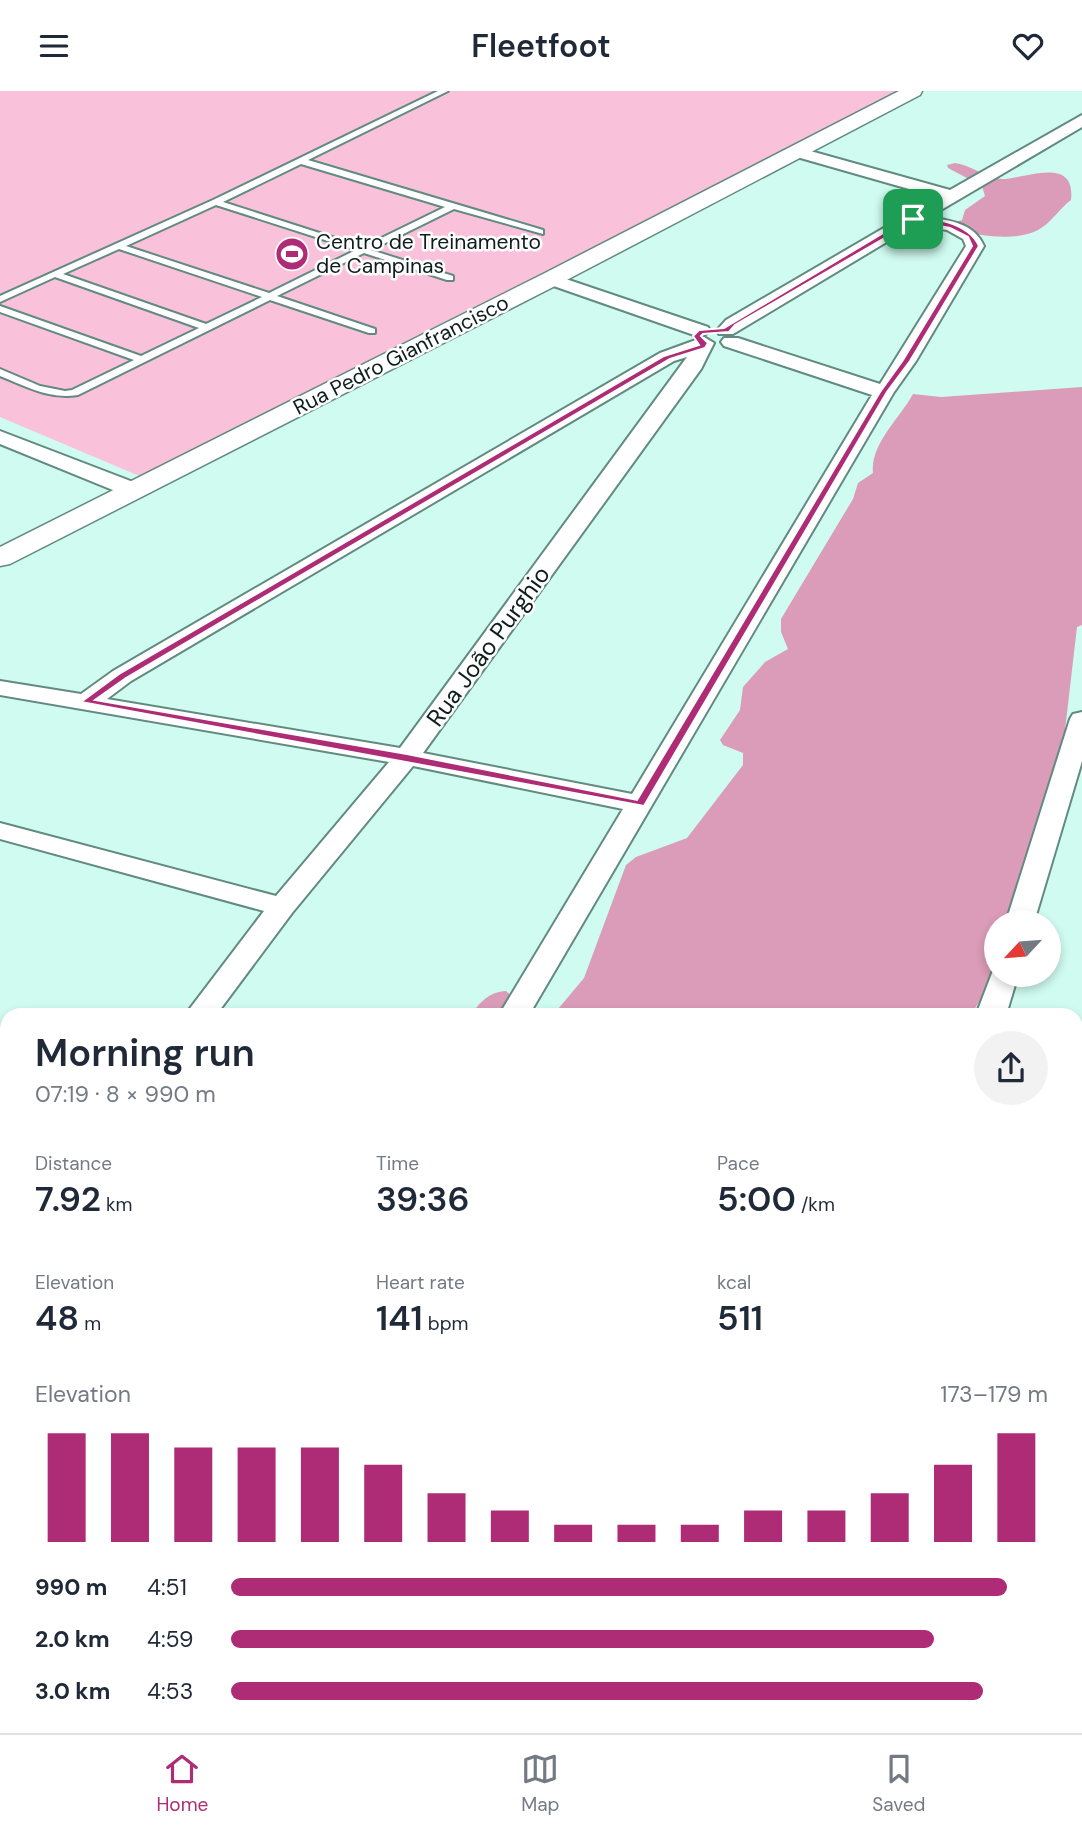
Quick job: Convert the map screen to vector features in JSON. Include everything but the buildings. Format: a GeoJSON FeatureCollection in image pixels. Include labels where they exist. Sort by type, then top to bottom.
{"type":"FeatureCollection","features":[{"type":"Feature","properties":{"kind":"street","name":"Rua Pedro Gianfrancisco"},"geometry":{"type":"LineString","coordinates":[[0,558],[551,279],[913,91]]}},
{"type":"Feature","properties":{"kind":"street"},"geometry":{"type":"LineString","coordinates":[[86,702],[122,676],[667,357],[714,340],[733,324],[1082,120]]}},
{"type":"Feature","properties":{"kind":"street"},"geometry":{"type":"LineString","coordinates":[[796,152],[951,196]]}},
{"type":"Feature","properties":{"kind":"street"},"geometry":{"type":"LineString","coordinates":[[518,1008],[884,392],[906,361],[975,246],[971,236],[952,226],[913,219]]}},
{"type":"Feature","properties":{"kind":"street"},"geometry":{"type":"LineString","coordinates":[[551,279],[714,340],[884,392]]}},
{"type":"Feature","properties":{"kind":"street","name":"Rua João Purghio"},"geometry":{"type":"LineString","coordinates":[[205,1008],[282,907],[407,757],[714,340]]}},
{"type":"Feature","properties":{"kind":"street"},"geometry":{"type":"LineString","coordinates":[[646,371],[691,369]]}},
{"type":"Feature","properties":{"kind":"street"},"geometry":{"type":"LineString","coordinates":[[0,437],[134,490]]}},
{"type":"Feature","properties":{"kind":"street"},"geometry":{"type":"LineString","coordinates":[[0,688],[407,757],[640,804]]}},
{"type":"Feature","properties":{"kind":"street"},"geometry":{"type":"LineString","coordinates":[[1024,910],[1082,719]]}},
{"type":"Feature","properties":{"kind":"street"},"geometry":{"type":"LineString","coordinates":[[0,831],[282,907]]}},
{"type":"Feature","properties":{"kind":"street"},"geometry":{"type":"LineString","coordinates":[[993,1008],[1000,987]]}},
{"type":"Feature","properties":{"kind":"lane"},"geometry":{"type":"LineString","coordinates":[[0,299],[216,202],[444,91]]}},
{"type":"Feature","properties":{"kind":"lane"},"geometry":{"type":"LineString","coordinates":[[301,161],[540,232]]}},
{"type":"Feature","properties":{"kind":"lane"},"geometry":{"type":"LineString","coordinates":[[216,202],[450,278]]}},
{"type":"Feature","properties":{"kind":"lane"},"geometry":{"type":"LineString","coordinates":[[0,372],[65,395],[74,393],[453,206]]}},
{"type":"Feature","properties":{"kind":"lane"},"geometry":{"type":"LineString","coordinates":[[118,246],[372,331]]}},
{"type":"Feature","properties":{"kind":"lane"},"geometry":{"type":"LineString","coordinates":[[54,274],[206,327]]}},
{"type":"Feature","properties":{"kind":"lane"},"geometry":{"type":"LineString","coordinates":[[0,309],[143,360]]}},
{"type":"Feature","properties":{"kind":"shaded area","name":"Centro de Treinamento de Campinas"},"geometry":{"type":"Polygon","coordinates":[[[0,91],[903,91],[144,478],[0,417],[0,91]]]}},
{"type":"Feature","properties":{"kind":"shaded area"},"geometry":{"type":"Polygon","coordinates":[[[955,163],[1002,179],[1057,174],[1066,178],[1070,186],[1071,200],[1042,227],[1029,234],[998,237],[956,231],[956,222],[962,220],[965,210],[985,196],[982,186],[948,168],[947,165],[955,163]]]}},
{"type":"Feature","properties":{"kind":"shaded area"},"geometry":{"type":"Polygon","coordinates":[[[1082,387],[1082,625],[1077,627],[1065,730],[1067,789],[1041,834],[1025,910],[984,910],[984,987],[988,987],[975,1008],[559,1008],[584,978],[626,865],[636,857],[687,838],[743,765],[743,753],[723,745],[720,740],[740,710],[743,687],[765,662],[788,649],[781,632],[781,619],[853,499],[858,483],[873,473],[873,462],[881,442],[913,394],[941,397],[1082,387]]]}},
{"type":"Feature","properties":{"kind":"shaded area"},"geometry":{"type":"Polygon","coordinates":[[[506,991],[525,1008],[476,1008],[495,993],[506,991]]]}},
{"type":"Feature","properties":{"kind":"place","name":"Centro de Treinamento de Campinas"},"geometry":{"type":"Point","coordinates":[292,254]}},
{"type":"Feature","properties":{"kind":"route"},"geometry":{"type":"LineString","coordinates":[[913,219],[952,226],[971,236],[975,246],[906,361],[884,392],[640,804],[407,757],[86,702],[122,676],[667,357],[702,346],[704,343],[697,336],[701,331],[726,330],[913,219]]}}]}
